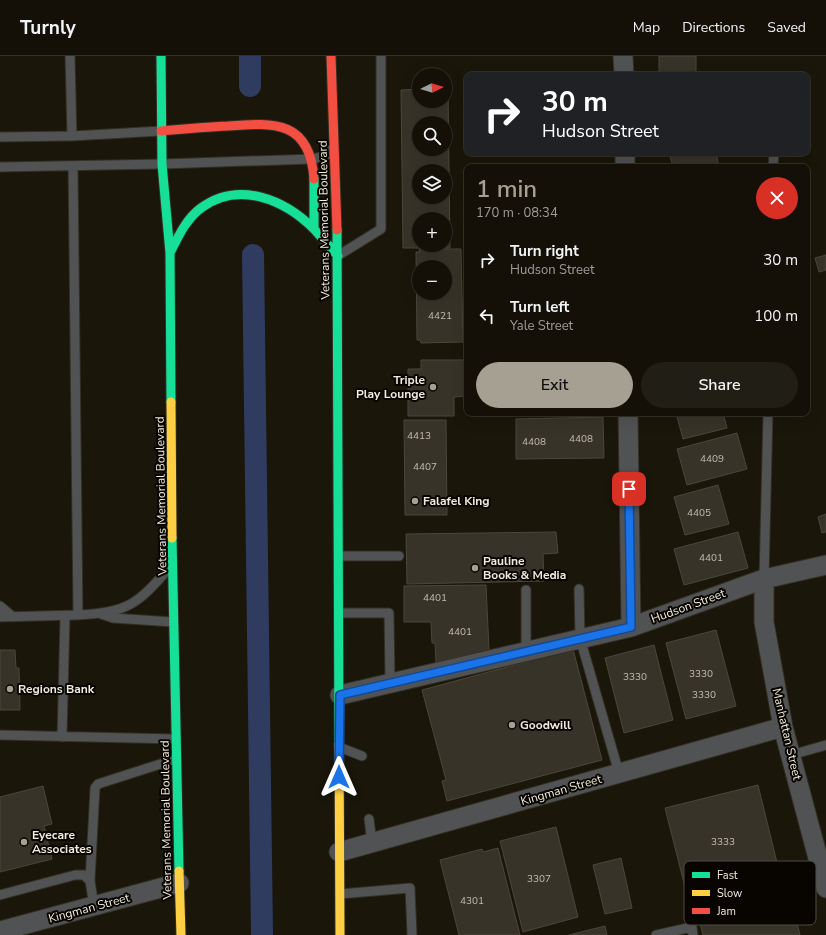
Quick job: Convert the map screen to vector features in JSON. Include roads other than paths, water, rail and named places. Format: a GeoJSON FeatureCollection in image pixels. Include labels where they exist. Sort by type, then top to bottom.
{"type":"FeatureCollection","features":[{"type":"Feature","properties":{"kind":"main road","name":"Veterans Memorial Boulevard"},"geometry":{"type":"LineString","coordinates":[[161,56],[162,164],[170,254],[174,562],[173,622],[181,935]]}},
{"type":"Feature","properties":{"kind":"main road","name":"Veterans Memorial Boulevard"},"geometry":{"type":"LineString","coordinates":[[336,57],[334,146],[338,256],[340,935]]}},
{"type":"Feature","properties":{"kind":"main road"},"geometry":{"type":"LineString","coordinates":[[161,131],[197,127],[275,123],[292,129],[303,140],[312,159],[314,229]]}},
{"type":"Feature","properties":{"kind":"main road"},"geometry":{"type":"LineString","coordinates":[[170,254],[182,228],[201,208],[218,199],[238,195],[262,196],[288,207],[314,229],[338,256]]}},
{"type":"Feature","properties":{"kind":"street"},"geometry":{"type":"LineString","coordinates":[[623,56],[624,72]]}},
{"type":"Feature","properties":{"kind":"street"},"geometry":{"type":"LineString","coordinates":[[628,416],[631,627]]}},
{"type":"Feature","properties":{"kind":"street","name":"Hudson Street"},"geometry":{"type":"LineString","coordinates":[[340,695],[390,682],[631,627],[764,579],[826,565]]}},
{"type":"Feature","properties":{"kind":"street","name":"Manhattan Street"},"geometry":{"type":"LineString","coordinates":[[764,579],[764,622],[783,727],[826,888]]}},
{"type":"Feature","properties":{"kind":"street","name":"Kingman Street"},"geometry":{"type":"LineString","coordinates":[[339,852],[783,727]]}},
{"type":"Feature","properties":{"kind":"street","name":"Kingman Street"},"geometry":{"type":"LineString","coordinates":[[10,931],[179,883]]}},
{"type":"Feature","properties":{"kind":"lane"},"geometry":{"type":"LineString","coordinates":[[70,56],[72,136]]}},
{"type":"Feature","properties":{"kind":"lane"},"geometry":{"type":"LineString","coordinates":[[338,256],[381,229],[381,56]]}},
{"type":"Feature","properties":{"kind":"lane"},"geometry":{"type":"LineString","coordinates":[[0,138],[161,131]]}},
{"type":"Feature","properties":{"kind":"lane"},"geometry":{"type":"LineString","coordinates":[[0,167],[312,159],[326,156],[334,146]]}},
{"type":"Feature","properties":{"kind":"lane"},"geometry":{"type":"LineString","coordinates":[[73,166],[78,615]]}},
{"type":"Feature","properties":{"kind":"lane"},"geometry":{"type":"LineString","coordinates":[[764,579],[768,416]]}},
{"type":"Feature","properties":{"kind":"lane"},"geometry":{"type":"LineString","coordinates":[[339,556],[399,556]]}},
{"type":"Feature","properties":{"kind":"lane"},"geometry":{"type":"LineString","coordinates":[[0,617],[102,614],[127,607],[147,594],[174,562]]}},
{"type":"Feature","properties":{"kind":"lane"},"geometry":{"type":"LineString","coordinates":[[579,589],[580,638],[619,773]]}},
{"type":"Feature","properties":{"kind":"lane"},"geometry":{"type":"LineString","coordinates":[[526,590],[526,651]]}},
{"type":"Feature","properties":{"kind":"lane"},"geometry":{"type":"LineString","coordinates":[[0,606],[13,617]]}},
{"type":"Feature","properties":{"kind":"lane"},"geometry":{"type":"LineString","coordinates":[[339,613],[389,613],[390,682]]}},
{"type":"Feature","properties":{"kind":"lane"},"geometry":{"type":"LineString","coordinates":[[102,614],[113,618],[173,622]]}},
{"type":"Feature","properties":{"kind":"lane"},"geometry":{"type":"LineString","coordinates":[[62,737],[65,616]]}},
{"type":"Feature","properties":{"kind":"lane"},"geometry":{"type":"LineString","coordinates":[[0,735],[176,739]]}},
{"type":"Feature","properties":{"kind":"lane"},"geometry":{"type":"LineString","coordinates":[[791,755],[826,745]]}},
{"type":"Feature","properties":{"kind":"lane"},"geometry":{"type":"LineString","coordinates":[[339,746],[362,756]]}},
{"type":"Feature","properties":{"kind":"lane"},"geometry":{"type":"LineString","coordinates":[[94,906],[90,881],[95,788],[98,784],[176,759]]}},
{"type":"Feature","properties":{"kind":"lane"},"geometry":{"type":"LineString","coordinates":[[369,819],[372,843]]}},
{"type":"Feature","properties":{"kind":"lane"},"geometry":{"type":"LineString","coordinates":[[0,896],[75,875],[84,875],[90,881]]}},
{"type":"Feature","properties":{"kind":"lane"},"geometry":{"type":"LineString","coordinates":[[340,894],[410,888],[412,935]]}},
{"type":"Feature","properties":{"kind":"lane"},"geometry":{"type":"LineString","coordinates":[[656,935],[692,928],[693,935]]}},
{"type":"Feature","properties":{"kind":"waterway"},"geometry":{"type":"LineString","coordinates":[[250,56],[250,86]]}},
{"type":"Feature","properties":{"kind":"waterway"},"geometry":{"type":"LineString","coordinates":[[253,255],[262,935]]}},
{"type":"Feature","properties":{"kind":"place","name":"Triple Play Lounge"},"geometry":{"type":"Point","coordinates":[433,387]}},
{"type":"Feature","properties":{"kind":"place","name":"Falafel King"},"geometry":{"type":"Point","coordinates":[415,501]}},
{"type":"Feature","properties":{"kind":"place","name":"Pauline Books & Media"},"geometry":{"type":"Point","coordinates":[475,568]}},
{"type":"Feature","properties":{"kind":"place","name":"Regions Bank"},"geometry":{"type":"Point","coordinates":[10,689]}},
{"type":"Feature","properties":{"kind":"place","name":"Goodwill"},"geometry":{"type":"Point","coordinates":[512,725]}},
{"type":"Feature","properties":{"kind":"place","name":"Eyecare Associates"},"geometry":{"type":"Point","coordinates":[24,842]}}]}
